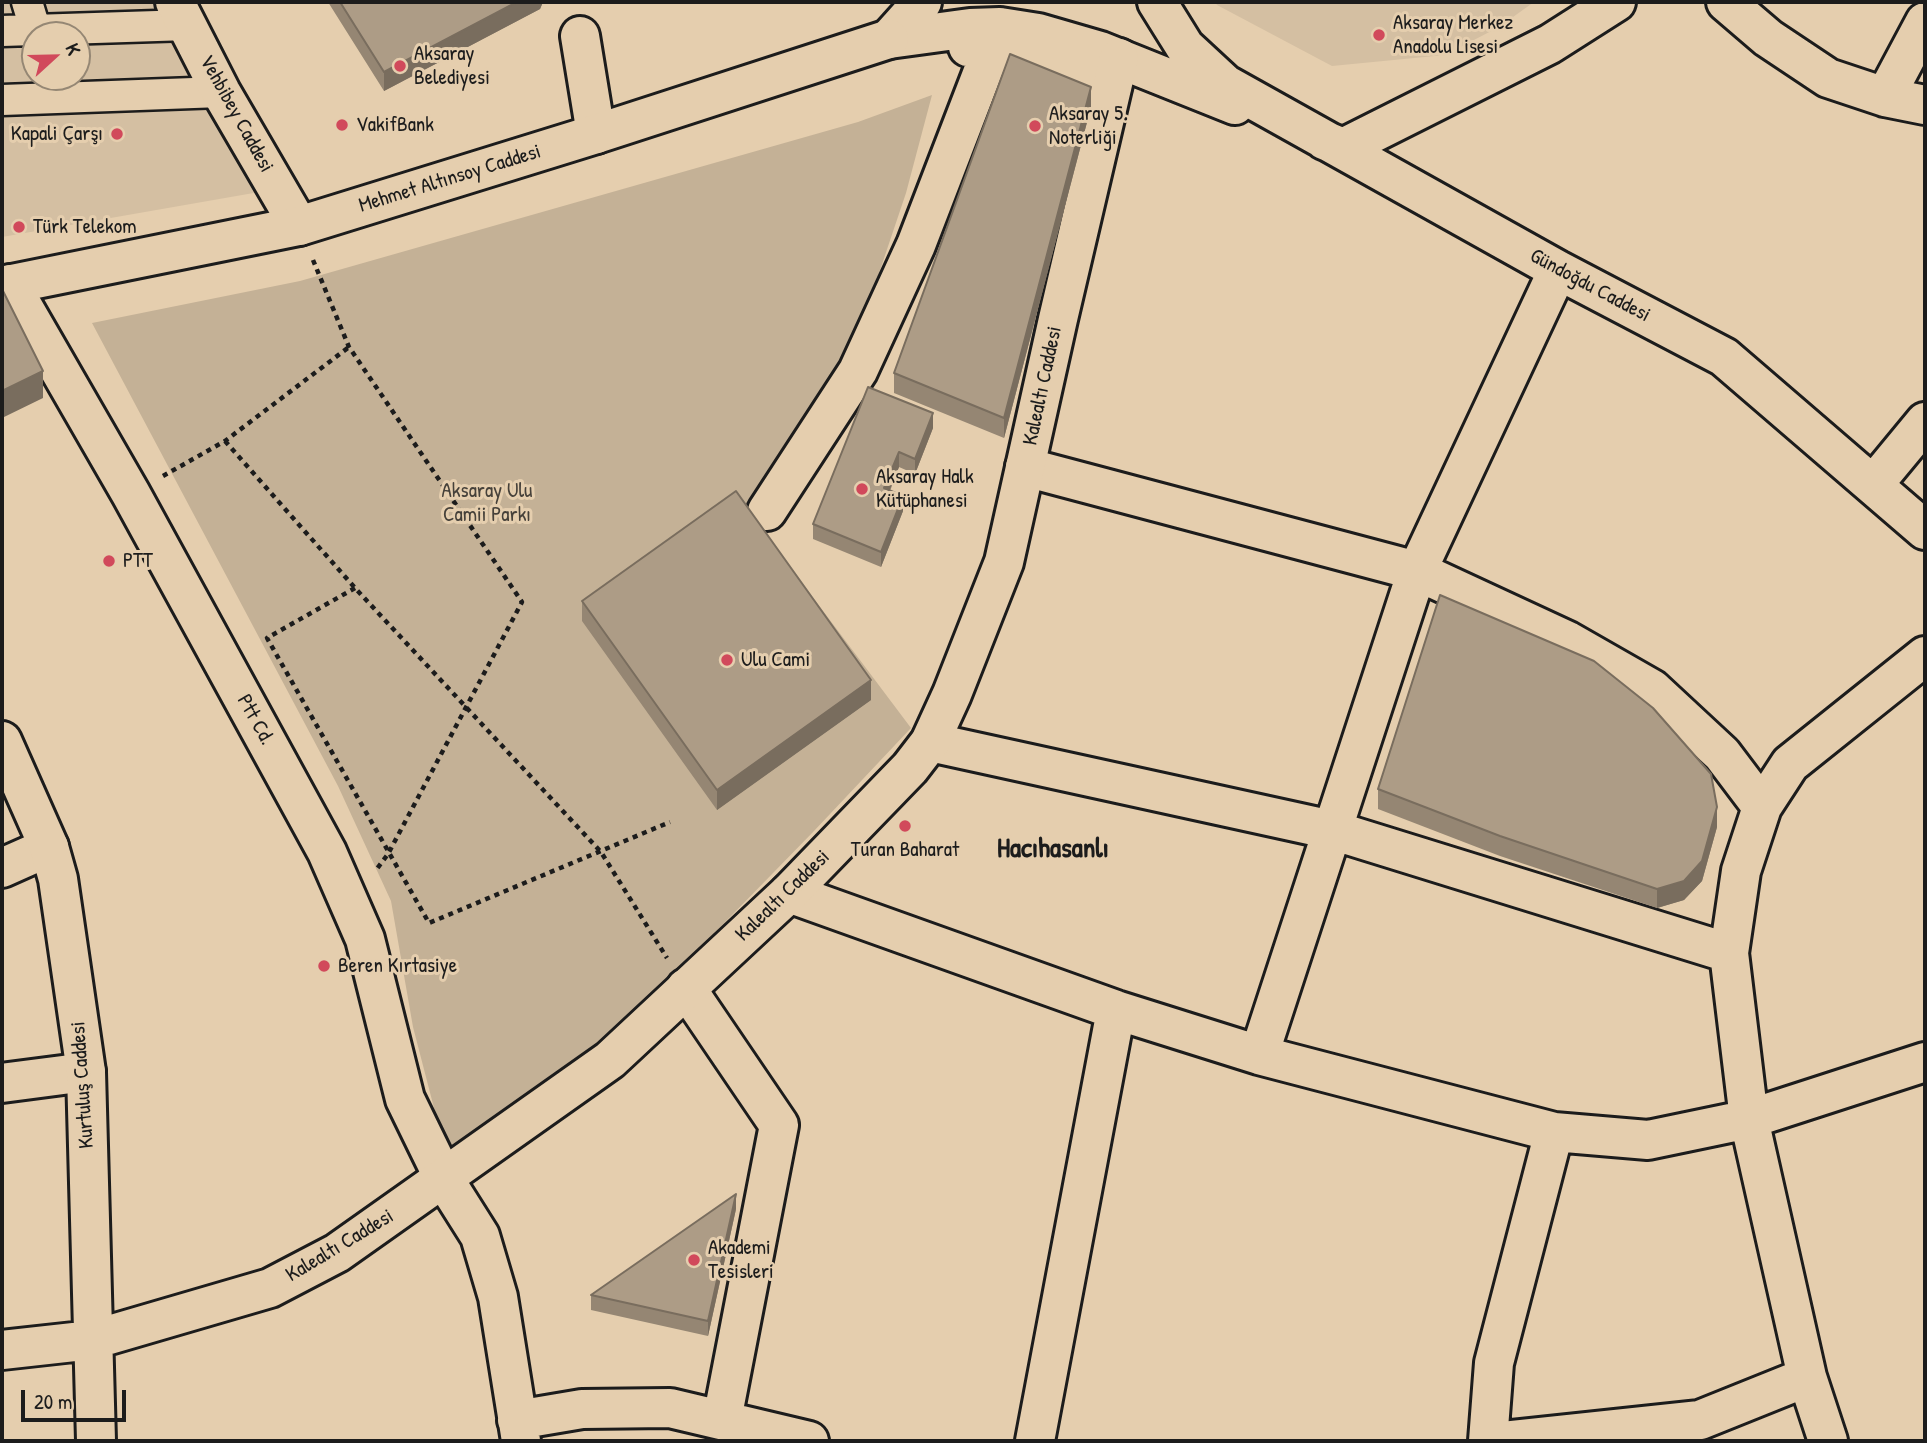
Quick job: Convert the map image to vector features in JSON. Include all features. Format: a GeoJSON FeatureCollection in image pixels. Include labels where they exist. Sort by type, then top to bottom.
{"type":"FeatureCollection","features":[{"type":"Feature","properties":{"kind":"street"},"geometry":{"type":"LineString","coordinates":[[889,39],[922,2]]}},
{"type":"Feature","properties":{"kind":"street"},"geometry":{"type":"LineString","coordinates":[[1115,72],[1144,48],[1156,33],[1156,2]]}},
{"type":"Feature","properties":{"kind":"street","name":"Gündoğdu Caddesi"},"geometry":{"type":"LineString","coordinates":[[1156,2],[1185,47],[1225,84],[1558,270],[1724,357],[1925,530]]}},
{"type":"Feature","properties":{"kind":"street"},"geometry":{"type":"LineString","coordinates":[[767,511],[859,371],[916,244],[997,26],[1038,33],[1115,72],[1343,148],[1550,44],[1616,2]]}},
{"type":"Feature","properties":{"kind":"street"},"geometry":{"type":"LineString","coordinates":[[1726,2],[1768,38],[1828,78],[1885,97],[1925,105]]}},
{"type":"Feature","properties":{"kind":"street"},"geometry":{"type":"LineString","coordinates":[[49,21],[181,13]]}},
{"type":"Feature","properties":{"kind":"street","name":"Vehbibey Caddesi"},"geometry":{"type":"LineString","coordinates":[[181,13],[220,92],[299,226]]}},
{"type":"Feature","properties":{"kind":"street"},"geometry":{"type":"LineString","coordinates":[[1885,97],[1925,22]]}},
{"type":"Feature","properties":{"kind":"street"},"geometry":{"type":"LineString","coordinates":[[2,31],[21,25]]}},
{"type":"Feature","properties":{"kind":"street","name":"Mehmet Altınsoy Caddesi"},"geometry":{"type":"LineString","coordinates":[[6,285],[299,226],[889,39],[997,26],[1115,72]]}},
{"type":"Feature","properties":{"kind":"street"},"geometry":{"type":"LineString","coordinates":[[580,36],[596,134]]}},
{"type":"Feature","properties":{"kind":"street","name":"Kalealtı Caddesi"},"geometry":{"type":"LineString","coordinates":[[2,1350],[92,1340],[270,1288],[337,1253],[610,1060],[789,893],[910,768],[930,742],[953,694],[1004,562],[1115,72]]}},
{"type":"Feature","properties":{"kind":"street"},"geometry":{"type":"LineString","coordinates":[[91,89],[220,92]]}},
{"type":"Feature","properties":{"kind":"street"},"geometry":{"type":"LineString","coordinates":[[2,100],[40,91]]}},
{"type":"Feature","properties":{"kind":"street"},"geometry":{"type":"LineString","coordinates":[[1259,1055],[1418,571],[1558,270]]}},
{"type":"Feature","properties":{"kind":"street","name":"Ptt Cd."},"geometry":{"type":"LineString","coordinates":[[6,285],[131,494],[327,852],[365,939],[405,1099],[444,1179],[480,1236],[498,1297],[519,1431]]}},
{"type":"Feature","properties":{"kind":"street"},"geometry":{"type":"LineString","coordinates":[[1873,485],[1908,446],[1925,422]]}},
{"type":"Feature","properties":{"kind":"street"},"geometry":{"type":"LineString","coordinates":[[1025,467],[1418,571],[1568,641],[1652,689],[1722,754],[1762,807]]}},
{"type":"Feature","properties":{"kind":"street"},"geometry":{"type":"LineString","coordinates":[[1828,1441],[1807,1377],[1749,1119],[1729,953],[1741,871],[1762,807],[1790,765],[1925,656]]}},
{"type":"Feature","properties":{"kind":"street","name":"Kurtuluş Caddesi"},"geometry":{"type":"LineString","coordinates":[[2,741],[50,847],[58,879],[86,1073],[96,1441]]}},
{"type":"Feature","properties":{"kind":"street"},"geometry":{"type":"LineString","coordinates":[[930,742],[1332,830],[1729,953]]}},
{"type":"Feature","properties":{"kind":"street"},"geometry":{"type":"LineString","coordinates":[[2,868],[50,847]]}},
{"type":"Feature","properties":{"kind":"street"},"geometry":{"type":"LineString","coordinates":[[789,893],[1115,1010],[1259,1055],[1554,1132],[1648,1140],[1749,1119],[1925,1062]]}},
{"type":"Feature","properties":{"kind":"street"},"geometry":{"type":"LineString","coordinates":[[685,988],[779,1125],[722,1420]]}},
{"type":"Feature","properties":{"kind":"street"},"geometry":{"type":"LineString","coordinates":[[1035,1441],[1115,1010]]}},
{"type":"Feature","properties":{"kind":"street"},"geometry":{"type":"LineString","coordinates":[[2,1083],[86,1073]]}},
{"type":"Feature","properties":{"kind":"street"},"geometry":{"type":"LineString","coordinates":[[1488,1441],[1494,1363],[1554,1132]]}},
{"type":"Feature","properties":{"kind":"street"},"geometry":{"type":"LineString","coordinates":[[1503,1441],[1700,1420],[1807,1377]]}},
{"type":"Feature","properties":{"kind":"street"},"geometry":{"type":"LineString","coordinates":[[519,1431],[582,1409],[670,1408],[809,1441]]}},
{"type":"Feature","properties":{"kind":"path"},"geometry":{"type":"LineString","coordinates":[[299,226],[349,347],[522,601],[388,853],[350,905]]}},
{"type":"Feature","properties":{"kind":"path"},"geometry":{"type":"LineString","coordinates":[[131,494],[225,441],[349,347]]}},
{"type":"Feature","properties":{"kind":"path"},"geometry":{"type":"LineString","coordinates":[[225,441],[466,709],[601,852],[685,988]]}},
{"type":"Feature","properties":{"kind":"path"},"geometry":{"type":"LineString","coordinates":[[355,587],[267,638],[429,923],[670,822]]}},
{"type":"Feature","properties":{"kind":"shaded area","name":"Kapali Çarşı"},"geometry":{"type":"Polygon","coordinates":[[[2,2],[159,2],[265,191],[2,237],[2,2]]]}},
{"type":"Feature","properties":{"kind":"shaded area","name":"Aksaray Merkez Anadolu Lisesi"},"geometry":{"type":"Polygon","coordinates":[[[1215,2],[1534,2],[1499,27],[1445,55],[1332,66],[1215,2]]]}},
{"type":"Feature","properties":{"kind":"green space","name":"Aksaray Ulu Camii Parkı"},"geometry":{"type":"Polygon","coordinates":[[[932,95],[906,193],[842,383],[751,515],[911,728],[614,1036],[448,1162],[413,1027],[391,901],[338,786],[92,323],[300,281],[858,122],[932,95]]]}},
{"type":"Feature","properties":{"kind":"building","name":"Aksaray Belediyesi"},"geometry":{"type":"Polygon","coordinates":[[[340,2],[517,2],[384,72],[340,2]]]}},
{"type":"Feature","properties":{"kind":"building"},"geometry":{"type":"Polygon","coordinates":[[[1010,54],[1091,87],[1004,418],[894,373],[1010,54]]]}},
{"type":"Feature","properties":{"kind":"building"},"geometry":{"type":"Polygon","coordinates":[[[2,289],[43,371],[2,391],[2,289]]]}},
{"type":"Feature","properties":{"kind":"building","name":"Aksaray Halk Kütüphanesi"},"geometry":{"type":"Polygon","coordinates":[[[868,387],[933,413],[915,459],[899,452],[884,488],[903,496],[881,552],[813,524],[868,387]]]}},
{"type":"Feature","properties":{"kind":"building","name":"Ulu Cami"},"geometry":{"type":"Polygon","coordinates":[[[736,491],[871,680],[717,790],[582,601],[736,491]]]}},
{"type":"Feature","properties":{"kind":"building"},"geometry":{"type":"Polygon","coordinates":[[[1440,595],[1594,661],[1653,708],[1711,774],[1717,807],[1702,861],[1684,881],[1657,889],[1500,836],[1378,789],[1440,595]]]}},
{"type":"Feature","properties":{"kind":"building","name":"Akademi Tesisleri"},"geometry":{"type":"Polygon","coordinates":[[[736,1194],[708,1321],[591,1295],[736,1194]]]}},
{"type":"Feature","properties":{"kind":"place","name":"Aksaray Merkez Anadolu Lisesi"},"geometry":{"type":"Point","coordinates":[1379,35]}},
{"type":"Feature","properties":{"kind":"place","name":"Aksaray Belediyesi"},"geometry":{"type":"Point","coordinates":[400,66]}},
{"type":"Feature","properties":{"kind":"place","name":"VakifBank"},"geometry":{"type":"Point","coordinates":[342,125]}},
{"type":"Feature","properties":{"kind":"place","name":"Aksaray 5. Noterliği"},"geometry":{"type":"Point","coordinates":[1035,126]}},
{"type":"Feature","properties":{"kind":"place","name":"Kapali Çarşı"},"geometry":{"type":"Point","coordinates":[117,134]}},
{"type":"Feature","properties":{"kind":"place","name":"Türk Telekom"},"geometry":{"type":"Point","coordinates":[19,227]}},
{"type":"Feature","properties":{"kind":"place","name":"Aksaray Halk Kütüphanesi"},"geometry":{"type":"Point","coordinates":[862,489]}},
{"type":"Feature","properties":{"kind":"place","name":"PTT"},"geometry":{"type":"Point","coordinates":[109,561]}},
{"type":"Feature","properties":{"kind":"place","name":"Ulu Cami"},"geometry":{"type":"Point","coordinates":[727,660]}},
{"type":"Feature","properties":{"kind":"place","name":"Turan Baharat"},"geometry":{"type":"Point","coordinates":[905,826]}},
{"type":"Feature","properties":{"kind":"place","name":"Beren Kırtasiye"},"geometry":{"type":"Point","coordinates":[324,966]}},
{"type":"Feature","properties":{"kind":"place","name":"Akademi Tesisleri"},"geometry":{"type":"Point","coordinates":[694,1260]}},
{"type":"Feature","properties":{"kind":"district","name":"Hacıhasanlı"},"geometry":{"type":"Point","coordinates":[1053,850]}}]}
